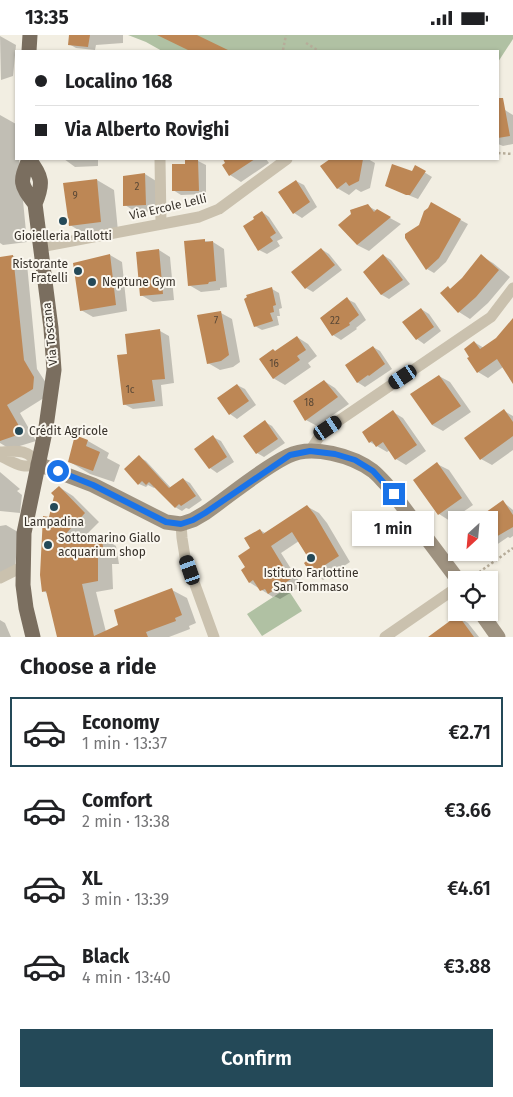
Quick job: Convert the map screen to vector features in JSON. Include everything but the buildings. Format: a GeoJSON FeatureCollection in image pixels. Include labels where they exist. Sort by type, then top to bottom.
{"type":"FeatureCollection","features":[{"type":"Feature","properties":{"kind":"main road"},"geometry":{"type":"LineString","coordinates":[[29,50],[30,35]]}},
{"type":"Feature","properties":{"kind":"main road","name":"Via Toscana"},"geometry":{"type":"LineString","coordinates":[[29,160],[22,176],[23,189],[35,204],[51,328],[54,370],[46,427],[24,533],[22,567],[26,608],[34,637]]}},
{"type":"Feature","properties":{"kind":"street"},"geometry":{"type":"LineString","coordinates":[[160,160],[160,224]]}},
{"type":"Feature","properties":{"kind":"street","name":"Via Ercole Lelli"},"geometry":{"type":"LineString","coordinates":[[40,247],[199,217],[219,209],[286,160]]}},
{"type":"Feature","properties":{"kind":"street"},"geometry":{"type":"LineString","coordinates":[[310,451],[319,437],[328,428],[491,317],[513,288]]}},
{"type":"Feature","properties":{"kind":"street"},"geometry":{"type":"LineString","coordinates":[[0,452],[21,450],[29,454],[38,463],[93,485],[166,522],[181,524],[205,513],[290,455],[310,451],[335,454],[355,460],[373,471],[386,484],[403,504],[451,571]]}},
{"type":"Feature","properties":{"kind":"street"},"geometry":{"type":"LineString","coordinates":[[0,456],[22,467],[38,463]]}},
{"type":"Feature","properties":{"kind":"street"},"geometry":{"type":"LineString","coordinates":[[181,524],[185,557],[214,637]]}},
{"type":"Feature","properties":{"kind":"street"},"geometry":{"type":"LineString","coordinates":[[0,578],[22,567]]}},
{"type":"Feature","properties":{"kind":"street"},"geometry":{"type":"LineString","coordinates":[[385,637],[448,594]]}},
{"type":"Feature","properties":{"kind":"street"},"geometry":{"type":"LineString","coordinates":[[487,621],[498,637]]}},
{"type":"Feature","properties":{"kind":"path"},"geometry":{"type":"LineString","coordinates":[[283,50],[286,35]]}},
{"type":"Feature","properties":{"kind":"path"},"geometry":{"type":"LineString","coordinates":[[306,43],[317,50]]}},
{"type":"Feature","properties":{"kind":"path"},"geometry":{"type":"LineString","coordinates":[[499,153],[513,154]]}},
{"type":"Feature","properties":{"kind":"path"},"geometry":{"type":"LineString","coordinates":[[481,571],[513,548]]}},
{"type":"Feature","properties":{"kind":"green space"},"geometry":{"type":"Polygon","coordinates":[[[128,35],[513,35],[513,39],[499,60],[499,50],[160,50],[128,35]]]}},
{"type":"Feature","properties":{"kind":"green space"},"geometry":{"type":"Polygon","coordinates":[[[287,588],[302,611],[262,636],[247,614],[287,588]]]}},
{"type":"Feature","properties":{"kind":"place","name":"Gioielleria Pallotti"},"geometry":{"type":"Point","coordinates":[63,221]}},
{"type":"Feature","properties":{"kind":"place","name":"Ristorante Fratelli"},"geometry":{"type":"Point","coordinates":[78,271]}},
{"type":"Feature","properties":{"kind":"place","name":"Neptune Gym"},"geometry":{"type":"Point","coordinates":[92,282]}},
{"type":"Feature","properties":{"kind":"place","name":"Crédit Agricole"},"geometry":{"type":"Point","coordinates":[19,431]}},
{"type":"Feature","properties":{"kind":"place","name":"Lampadina"},"geometry":{"type":"Point","coordinates":[54,507]}},
{"type":"Feature","properties":{"kind":"place","name":"Sottomarino Giallo acquarium shop"},"geometry":{"type":"Point","coordinates":[48,545]}},
{"type":"Feature","properties":{"kind":"place","name":"Istituto Farlottine San Tommaso"},"geometry":{"type":"Point","coordinates":[311,558]}},
{"type":"Feature","properties":{"kind":"route"},"geometry":{"type":"LineString","coordinates":[[58,471],[74,476],[148,511],[166,522],[181,524],[205,513],[290,455],[310,451],[335,454],[355,460],[373,471],[394,494]]}}]}
